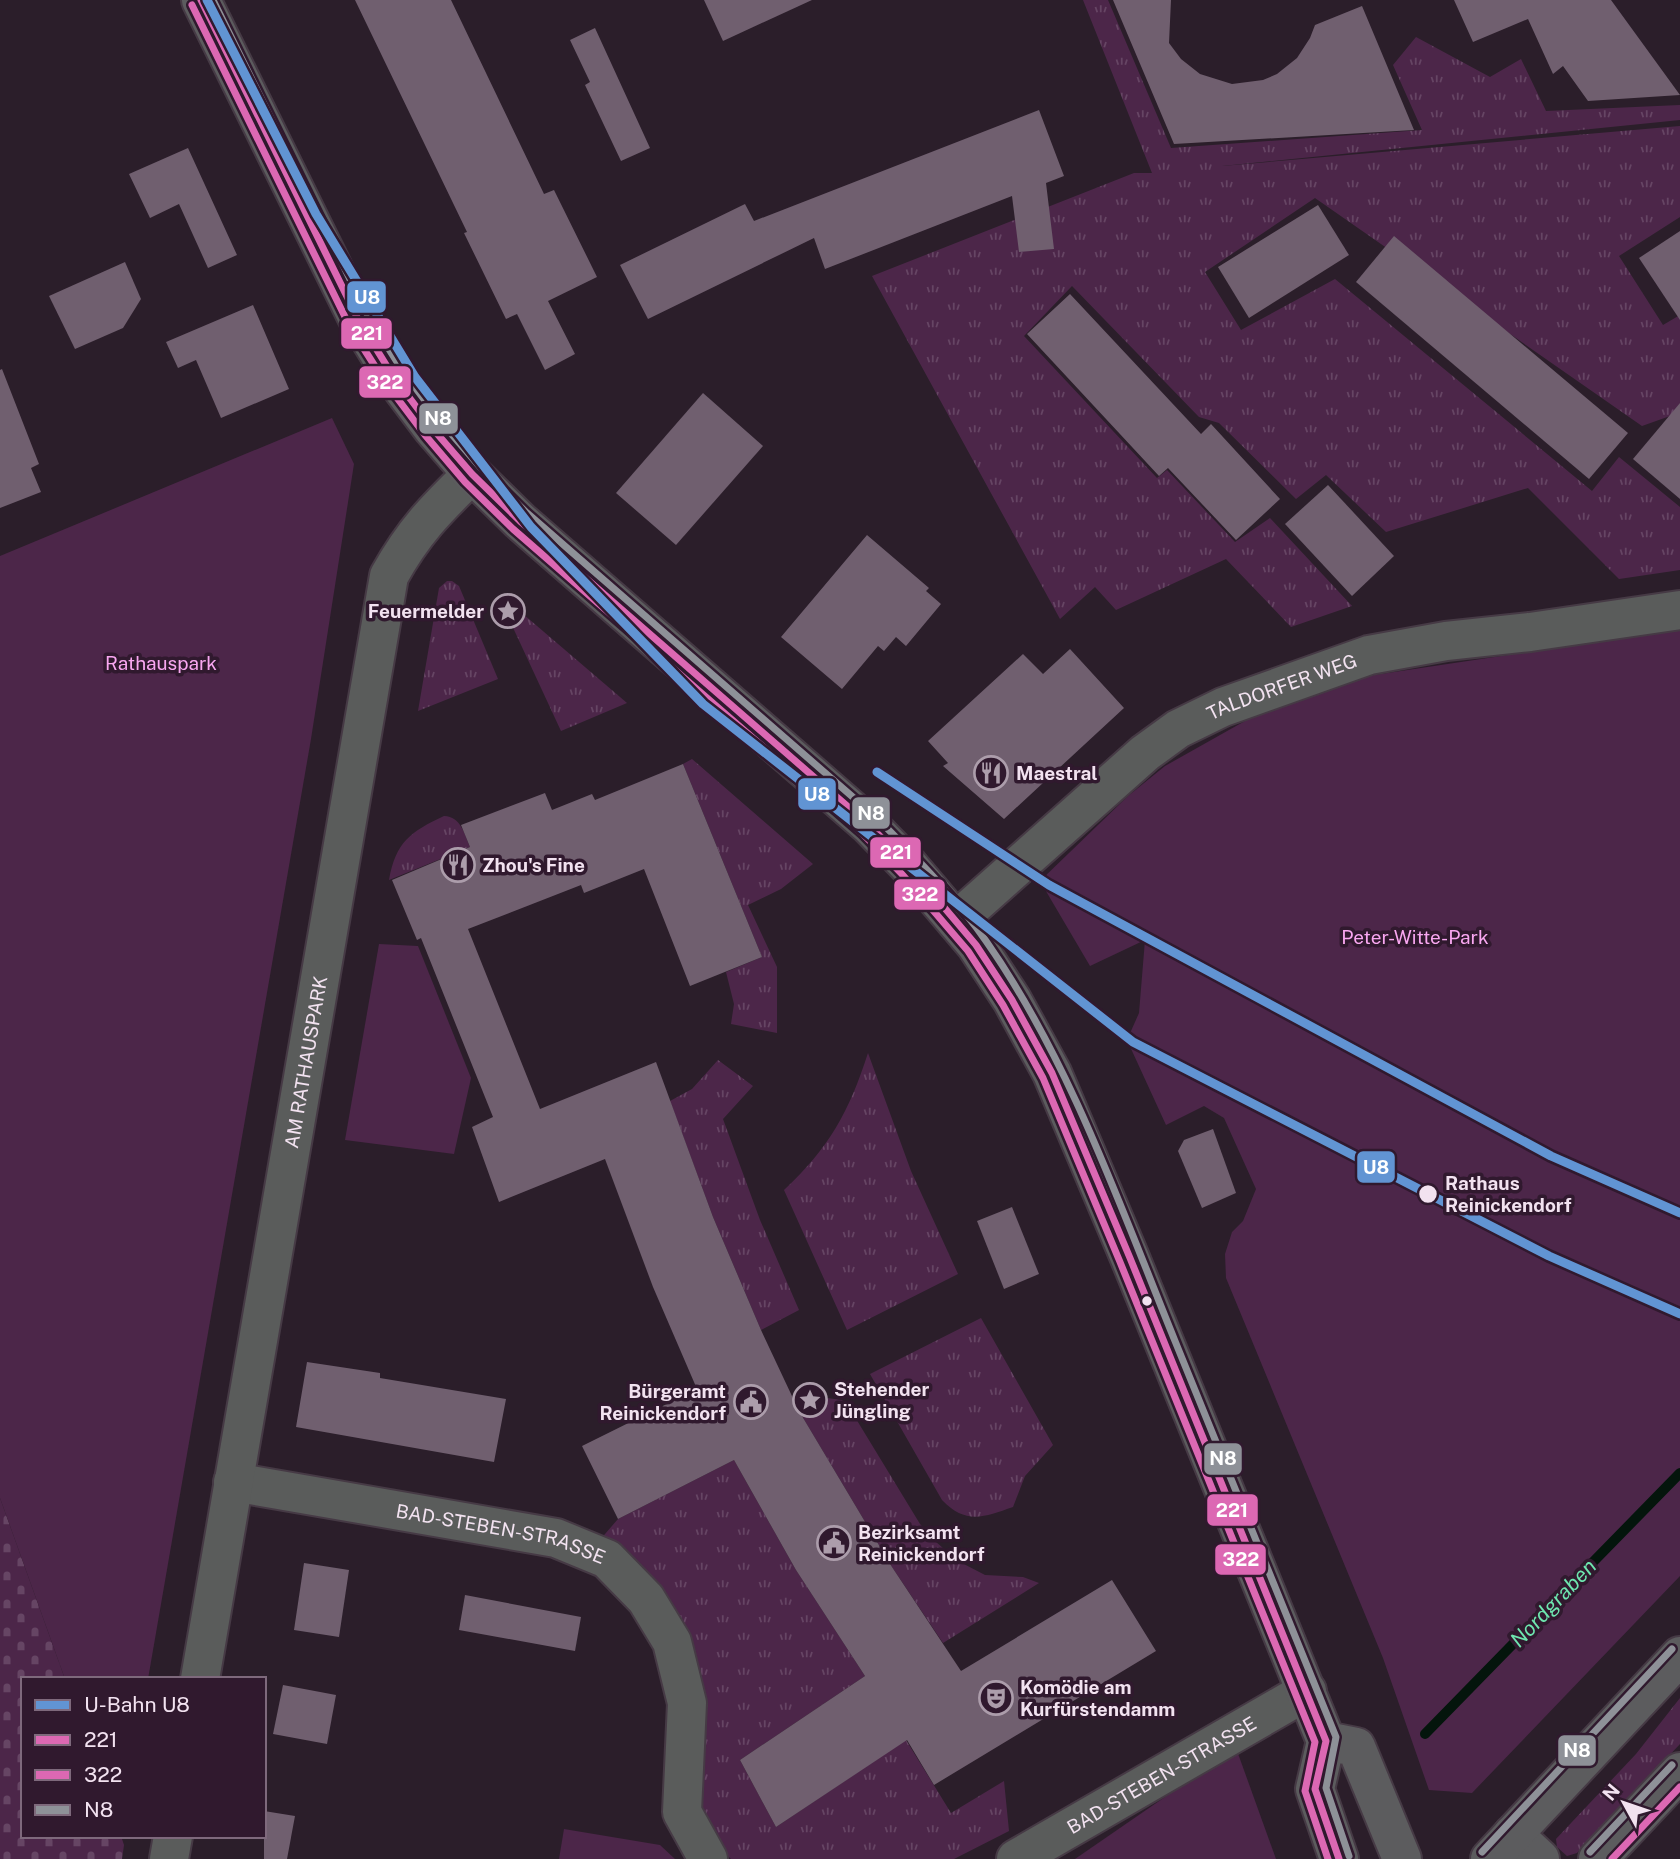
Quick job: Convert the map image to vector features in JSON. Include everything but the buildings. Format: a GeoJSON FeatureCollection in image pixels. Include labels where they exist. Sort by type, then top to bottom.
{"type":"FeatureCollection","features":[{"type":"Feature","properties":{"kind":"main road"},"geometry":{"type":"LineString","coordinates":[[201,0],[359,321],[393,376],[433,429],[472,474],[520,521],[870,827],[909,866],[956,920],[1012,1000],[1052,1073],[1307,1691],[1326,1741],[1315,1789],[1339,1859]]}},
{"type":"Feature","properties":{"kind":"main road"},"geometry":{"type":"LineString","coordinates":[[1514,1851],[1680,1656]]}},
{"type":"Feature","properties":{"kind":"main road"},"geometry":{"type":"LineString","coordinates":[[1326,1741],[1356,1747],[1402,1859]]}},
{"type":"Feature","properties":{"kind":"main road"},"geometry":{"type":"LineString","coordinates":[[1598,1859],[1680,1772]]}},
{"type":"Feature","properties":{"kind":"street","name":"AM RATHAUSPARK"},"geometry":{"type":"LineString","coordinates":[[200,1677],[389,576],[407,544],[430,515],[472,474]]}},
{"type":"Feature","properties":{"kind":"street","name":"TALDORFER WEG"},"geometry":{"type":"LineString","coordinates":[[956,920],[1153,747],[1178,729],[1223,707],[1369,655],[1446,641],[1530,632],[1680,610]]}},
{"type":"Feature","properties":{"kind":"street","name":"BAD-STEBEN-STRASSE"},"geometry":{"type":"LineString","coordinates":[[233,1482],[556,1538],[607,1559],[646,1599],[672,1642],[687,1703],[682,1812],[708,1859]]}},
{"type":"Feature","properties":{"kind":"street","name":"BAD-STEBEN-STRASSE"},"geometry":{"type":"LineString","coordinates":[[1016,1859],[1307,1691]]}},
{"type":"Feature","properties":{"kind":"street"},"geometry":{"type":"LineString","coordinates":[[169,1859],[173,1838]]}},
{"type":"Feature","properties":{"kind":"green space"},"geometry":{"type":"Polygon","coordinates":[[[1083,0],[1108,0],[1171,148],[1422,130],[1393,65],[1416,37],[1490,77],[1521,59],[1546,111],[1680,105],[1680,120],[1222,166],[1680,126],[1680,217],[1619,256],[1663,325],[1680,315],[1680,422],[1670,416],[1642,426],[1315,198],[1205,272],[1241,330],[1335,279],[1592,491],[1619,457],[1680,507],[1680,570],[1619,579],[1528,488],[1386,532],[1326,475],[1296,499],[1219,423],[1199,417],[1072,286],[1024,336],[1157,478],[1167,470],[1235,542],[1270,518],[1352,606],[1291,627],[1226,559],[1116,610],[1095,587],[1060,619],[872,276],[1134,173],[1152,173],[1083,0]]]}},
{"type":"Feature","properties":{"kind":"green space","name":"Rathauspark"},"geometry":{"type":"Polygon","coordinates":[[[332,418],[354,464],[311,739],[148,1677],[64,1677],[0,1498],[0,556],[332,418]]]}},
{"type":"Feature","properties":{"kind":"green space"},"geometry":{"type":"Polygon","coordinates":[[[447,581],[459,586],[498,679],[418,711],[439,588],[447,581]]]}},
{"type":"Feature","properties":{"kind":"green space"},"geometry":{"type":"Polygon","coordinates":[[[509,602],[627,703],[561,731],[509,619],[509,602]]]}},
{"type":"Feature","properties":{"kind":"green space","name":"Peter-Witte-Park"},"geometry":{"type":"Polygon","coordinates":[[[1680,629],[1680,1576],[1472,1793],[1429,1790],[1383,1658],[1226,1278],[1225,1254],[1232,1232],[1243,1221],[1256,1189],[1224,1118],[1204,1106],[1166,1125],[1127,1040],[1139,1013],[1145,940],[1090,966],[1040,881],[1128,796],[1165,766],[1277,703],[1374,675],[1680,629]]]}},
{"type":"Feature","properties":{"kind":"green space"},"geometry":{"type":"Polygon","coordinates":[[[692,759],[813,864],[781,889],[748,905],[777,967],[777,1033],[731,1024],[734,1004],[726,972],[762,957],[683,764],[692,759]]]}},
{"type":"Feature","properties":{"kind":"green space"},"geometry":{"type":"Polygon","coordinates":[[[444,816],[458,823],[470,847],[389,880],[396,856],[406,840],[422,827],[444,816]]]}},
{"type":"Feature","properties":{"kind":"green space"},"geometry":{"type":"Polygon","coordinates":[[[379,944],[418,946],[471,1078],[454,1154],[345,1140],[379,944]]]}},
{"type":"Feature","properties":{"kind":"green space"},"geometry":{"type":"Polygon","coordinates":[[[868,1053],[911,1171],[958,1274],[847,1330],[784,1190],[813,1159],[836,1128],[868,1053]]]}},
{"type":"Feature","properties":{"kind":"green space"},"geometry":{"type":"Polygon","coordinates":[[[718,1060],[753,1086],[723,1119],[760,1220],[799,1310],[761,1330],[713,1217],[670,1101],[692,1089],[718,1060]]]}},
{"type":"Feature","properties":{"kind":"green space"},"geometry":{"type":"Polygon","coordinates":[[[981,1318],[1053,1445],[1025,1476],[1013,1507],[976,1517],[959,1513],[942,1500],[870,1374],[981,1318]]]}},
{"type":"Feature","properties":{"kind":"green space"},"geometry":{"type":"Polygon","coordinates":[[[827,1398],[842,1400],[850,1409],[920,1524],[936,1542],[958,1561],[985,1575],[1023,1577],[1039,1583],[943,1643],[892,1567],[799,1411],[827,1398]]]}},
{"type":"Feature","properties":{"kind":"green space"},"geometry":{"type":"Polygon","coordinates":[[[734,1460],[796,1570],[865,1676],[740,1760],[776,1827],[906,1740],[951,1813],[1004,1781],[1009,1831],[954,1859],[731,1859],[705,1833],[695,1793],[696,1681],[599,1541],[618,1519],[734,1460]]]}},
{"type":"Feature","properties":{"kind":"green space"},"geometry":{"type":"Polygon","coordinates":[[[0,1498],[64,1677],[21,1677],[21,1838],[122,1838],[124,1845],[122,1859],[0,1859],[0,1498]]]}},
{"type":"Feature","properties":{"kind":"green space"},"geometry":{"type":"Polygon","coordinates":[[[1680,1698],[1680,1744],[1577,1853],[1567,1856],[1557,1847],[1556,1839],[1636,1754],[1680,1698]]]}},
{"type":"Feature","properties":{"kind":"green space"},"geometry":{"type":"Polygon","coordinates":[[[1236,1748],[1276,1859],[1075,1859],[1236,1748]]]}},
{"type":"Feature","properties":{"kind":"green space"},"geometry":{"type":"Polygon","coordinates":[[[564,1829],[660,1845],[675,1859],[559,1859],[564,1829]]]}},
{"type":"Feature","properties":{"kind":"waterway","name":"Nordgraben"},"geometry":{"type":"LineString","coordinates":[[1425,1734],[1680,1473]]}},
{"type":"Feature","properties":{"kind":"metro line","name":"U8"},"geometry":{"type":"LineString","coordinates":[[207,0],[316,214],[415,377],[531,527],[703,704],[1133,1042],[1549,1256],[1680,1314]]}},
{"type":"Feature","properties":{"kind":"metro line","name":"U8"},"geometry":{"type":"LineString","coordinates":[[877,772],[1049,885],[1551,1156],[1680,1213]]}},
{"type":"Feature","properties":{"kind":"transit line","name":"221"},"geometry":{"type":"LineString","coordinates":[[201,0],[359,321],[393,376],[433,429],[472,474],[520,521],[870,826],[909,866],[976,945],[1012,1000],[1052,1073],[1326,1741],[1315,1789],[1339,1859]]}},
{"type":"Feature","properties":{"kind":"transit line","name":"N8"},"geometry":{"type":"LineString","coordinates":[[213,0],[368,316],[402,370],[441,422],[480,467],[527,513],[878,819],[962,909],[1016,987],[1043,1035],[1091,1135],[1336,1737],[1326,1788],[1349,1856]]}},
{"type":"Feature","properties":{"kind":"transit line","name":"322"},"geometry":{"type":"LineString","coordinates":[[192,5],[350,327],[385,382],[425,435],[465,482],[513,529],[863,834],[901,873],[968,951],[1003,1005],[1043,1078],[1315,1742],[1305,1791],[1328,1859]]}},
{"type":"Feature","properties":{"kind":"transit line","name":"N8"},"geometry":{"type":"LineString","coordinates":[[1482,1852],[1672,1649]]}},
{"type":"Feature","properties":{"kind":"transit line","name":"N8"},"geometry":{"type":"LineString","coordinates":[[1590,1852],[1672,1765]]}},
{"type":"Feature","properties":{"kind":"transit line","name":"322"},"geometry":{"type":"LineString","coordinates":[[1612,1859],[1680,1787]]}},
{"type":"Feature","properties":{"kind":"place","name":"Feuermelder"},"geometry":{"type":"Point","coordinates":[508,611]}},
{"type":"Feature","properties":{"kind":"place","name":"Maestral"},"geometry":{"type":"Point","coordinates":[991,773]}},
{"type":"Feature","properties":{"kind":"place","name":"Zhou's Fine"},"geometry":{"type":"Point","coordinates":[458,865]}},
{"type":"Feature","properties":{"kind":"place","name":"Rathaus Reinickendorf"},"geometry":{"type":"Point","coordinates":[1428,1194]}},
{"type":"Feature","properties":{"kind":"place","name":"Stehender Jüngling"},"geometry":{"type":"Point","coordinates":[810,1400]}},
{"type":"Feature","properties":{"kind":"place","name":"Bürgeramt Reinickendorf"},"geometry":{"type":"Point","coordinates":[751,1402]}},
{"type":"Feature","properties":{"kind":"place","name":"Bezirksamt Reinickendorf"},"geometry":{"type":"Point","coordinates":[834,1543]}},
{"type":"Feature","properties":{"kind":"place","name":"Komödie am Kurfürstendamm"},"geometry":{"type":"Point","coordinates":[996,1698]}}]}
